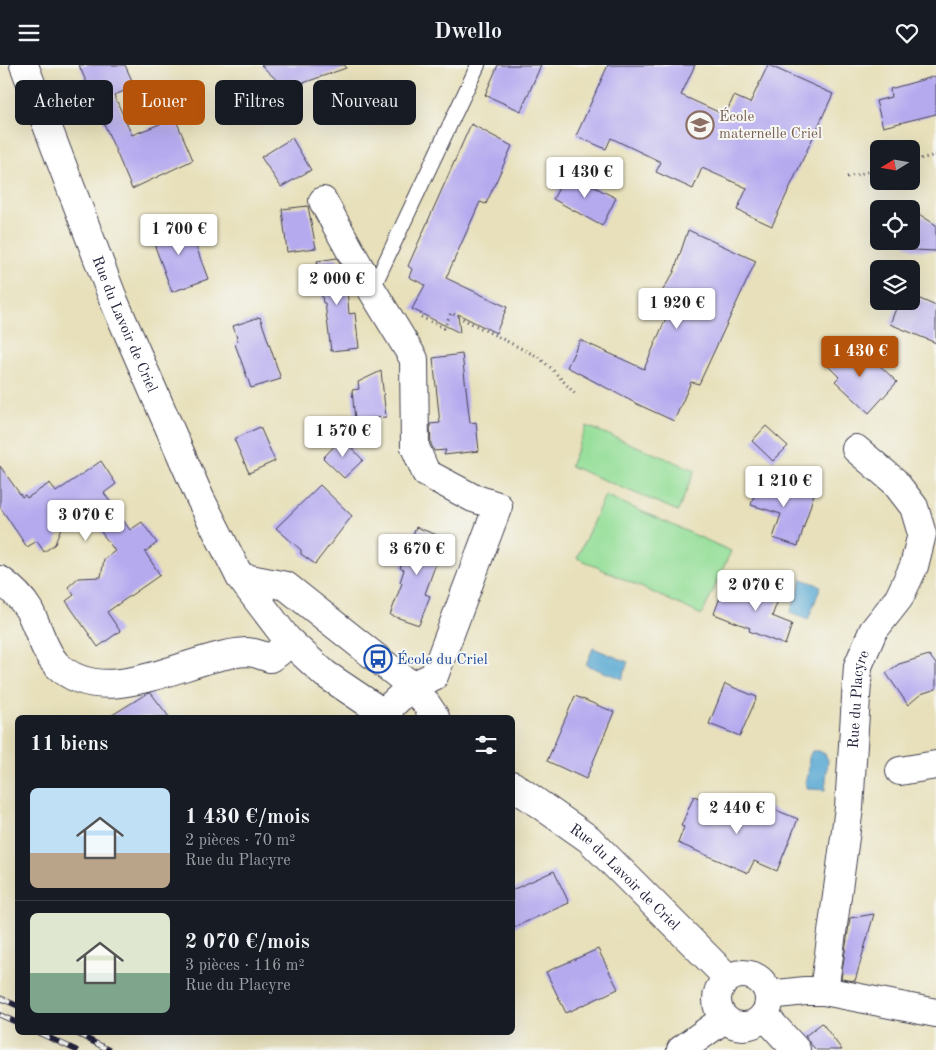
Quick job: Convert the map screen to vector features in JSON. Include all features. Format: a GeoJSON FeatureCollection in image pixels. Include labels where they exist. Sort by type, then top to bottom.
{"type":"FeatureCollection","features":[{"type":"Feature","properties":{"kind":"street","name":"Rue du Lavoir de Criel"},"geometry":{"type":"LineString","coordinates":[[24,65],[114,301],[200,498],[240,577],[287,639],[326,675],[385,715]]}},
{"type":"Feature","properties":{"kind":"street","name":"Rue du Lavoir de Criel"},"geometry":{"type":"LineString","coordinates":[[323,201],[372,290],[414,359],[414,447],[426,473],[473,498],[498,506],[434,676],[412,686],[387,715]]}},
{"type":"Feature","properties":{"kind":"street","name":"Rue du Placyre"},"geometry":{"type":"LineString","coordinates":[[824,991],[849,808],[858,666],[873,631],[899,598],[914,566],[922,534],[914,507],[894,481],[856,449]]}},
{"type":"Feature","properties":{"kind":"street"},"geometry":{"type":"LineString","coordinates":[[240,577],[286,586],[412,686],[433,715]]}},
{"type":"Feature","properties":{"kind":"street"},"geometry":{"type":"LineString","coordinates":[[0,580],[12,589],[29,610],[42,640],[56,665],[77,679],[104,685],[132,681],[222,657],[249,652],[270,658],[279,652],[287,639]]}},
{"type":"Feature","properties":{"kind":"street"},"geometry":{"type":"LineString","coordinates":[[900,771],[936,765]]}},
{"type":"Feature","properties":{"kind":"street","name":"Rue du Lavoir de Criel"},"geometry":{"type":"LineString","coordinates":[[515,787],[589,839],[728,978]]}},
{"type":"Feature","properties":{"kind":"street"},"geometry":{"type":"LineString","coordinates":[[796,1050],[766,1005],[766,987],[760,980],[745,974],[728,978],[719,990],[717,1005],[724,1019],[738,1026],[752,1024],[766,1005],[805,991],[824,991],[936,1013]]}},
{"type":"Feature","properties":{"kind":"street"},"geometry":{"type":"LineString","coordinates":[[681,1050],[724,1019]]}},
{"type":"Feature","properties":{"kind":"lane"},"geometry":{"type":"LineString","coordinates":[[372,290],[478,65]]}},
{"type":"Feature","properties":{"kind":"path"},"geometry":{"type":"LineString","coordinates":[[920,159],[936,155]]}},
{"type":"Feature","properties":{"kind":"path"},"geometry":{"type":"LineString","coordinates":[[846,177],[870,171]]}},
{"type":"Feature","properties":{"kind":"path"},"geometry":{"type":"LineString","coordinates":[[386,314],[403,309],[444,328],[451,313],[538,357],[552,369],[577,397]]}},
{"type":"Feature","properties":{"kind":"green space"},"geometry":{"type":"Polygon","coordinates":[[[587,426],[695,470],[678,511],[570,466],[587,426]]]}},
{"type":"Feature","properties":{"kind":"green space"},"geometry":{"type":"Polygon","coordinates":[[[605,495],[731,551],[702,615],[577,558],[605,495]]]}},
{"type":"Feature","properties":{"kind":"water"},"geometry":{"type":"Polygon","coordinates":[[[802,579],[821,586],[808,620],[790,613],[802,579]]]}},
{"type":"Feature","properties":{"kind":"water"},"geometry":{"type":"Polygon","coordinates":[[[593,648],[628,662],[622,679],[586,665],[593,648]]]}},
{"type":"Feature","properties":{"kind":"water"},"geometry":{"type":"Polygon","coordinates":[[[812,751],[819,751],[825,754],[828,760],[825,790],[808,789],[805,782],[812,751]]]}},
{"type":"Feature","properties":{"kind":"building"},"geometry":{"type":"Polygon","coordinates":[[[79,65],[125,65],[132,80],[123,80],[123,92],[114,95],[123,115],[123,125],[128,125],[132,135],[157,125],[178,125],[193,160],[132,189],[105,125],[113,125],[113,80],[85,80],[79,65]]]}},
{"type":"Feature","properties":{"kind":"building"},"geometry":{"type":"Polygon","coordinates":[[[261,65],[345,65],[346,68],[303,83],[303,80],[277,80],[261,65]]]}},
{"type":"Feature","properties":{"kind":"building"},"geometry":{"type":"Polygon","coordinates":[[[498,65],[541,65],[521,111],[485,95],[498,65]]]}},
{"type":"Feature","properties":{"kind":"building"},"geometry":{"type":"Polygon","coordinates":[[[608,65],[695,65],[681,95],[725,115],[734,96],[750,103],[768,65],[833,94],[772,226],[737,210],[747,188],[702,168],[693,189],[656,172],[661,162],[611,138],[606,149],[576,136],[608,65]]]}},
{"type":"Feature","properties":{"kind":"building"},"geometry":{"type":"Polygon","coordinates":[[[936,76],[936,114],[883,127],[876,101],[891,97],[890,89],[936,76]]]}},
{"type":"Feature","properties":{"kind":"building"},"geometry":{"type":"Polygon","coordinates":[[[471,124],[512,146],[486,204],[480,202],[446,278],[507,307],[496,333],[458,314],[460,333],[412,309],[425,285],[409,277],[412,269],[408,266],[471,124]]]}},
{"type":"Feature","properties":{"kind":"building"},"geometry":{"type":"Polygon","coordinates":[[[292,138],[311,170],[281,187],[261,157],[292,138]]]}},
{"type":"Feature","properties":{"kind":"building"},"geometry":{"type":"Polygon","coordinates":[[[567,173],[616,198],[602,226],[553,199],[567,173]]]}},
{"type":"Feature","properties":{"kind":"building"},"geometry":{"type":"Polygon","coordinates":[[[308,206],[316,248],[287,252],[282,209],[308,206]]]}},
{"type":"Feature","properties":{"kind":"building"},"geometry":{"type":"Polygon","coordinates":[[[920,215],[936,225],[936,251],[914,250],[920,250],[920,215]]]}},
{"type":"Feature","properties":{"kind":"building"},"geometry":{"type":"Polygon","coordinates":[[[186,219],[208,279],[172,292],[150,233],[186,219]]]}},
{"type":"Feature","properties":{"kind":"building"},"geometry":{"type":"Polygon","coordinates":[[[688,230],[756,261],[699,384],[691,382],[674,421],[567,367],[580,340],[644,369],[666,318],[650,311],[674,272],[688,230]]]}},
{"type":"Feature","properties":{"kind":"building"},"geometry":{"type":"Polygon","coordinates":[[[337,258],[346,276],[349,314],[355,313],[359,348],[331,351],[317,261],[337,258]]]}},
{"type":"Feature","properties":{"kind":"building"},"geometry":{"type":"Polygon","coordinates":[[[920,299],[936,306],[936,343],[890,324],[895,310],[920,310],[920,299]]]}},
{"type":"Feature","properties":{"kind":"building"},"geometry":{"type":"Polygon","coordinates":[[[260,317],[281,379],[251,388],[235,344],[238,341],[233,326],[260,317]]]}},
{"type":"Feature","properties":{"kind":"building"},"geometry":{"type":"Polygon","coordinates":[[[843,343],[867,365],[873,359],[897,382],[869,413],[835,381],[839,377],[824,362],[843,343]]]}},
{"type":"Feature","properties":{"kind":"building"},"geometry":{"type":"Polygon","coordinates":[[[462,354],[470,423],[476,422],[479,451],[444,455],[446,450],[434,451],[431,444],[430,424],[440,423],[433,358],[462,354]]]}},
{"type":"Feature","properties":{"kind":"building"},"geometry":{"type":"Polygon","coordinates":[[[381,371],[386,417],[355,420],[352,390],[359,389],[358,382],[381,371]]]}},
{"type":"Feature","properties":{"kind":"building"},"geometry":{"type":"Polygon","coordinates":[[[766,426],[788,446],[773,461],[752,441],[766,426]]]}},
{"type":"Feature","properties":{"kind":"building"},"geometry":{"type":"Polygon","coordinates":[[[260,427],[275,461],[249,473],[234,439],[260,427]]]}},
{"type":"Feature","properties":{"kind":"building"},"geometry":{"type":"Polygon","coordinates":[[[342,438],[363,460],[344,478],[323,458],[342,438]]]}},
{"type":"Feature","properties":{"kind":"building"},"geometry":{"type":"Polygon","coordinates":[[[101,461],[116,484],[104,493],[130,530],[142,522],[157,543],[145,552],[160,575],[107,612],[120,631],[98,647],[66,601],[74,595],[68,587],[78,578],[101,577],[104,559],[115,551],[96,525],[62,525],[55,544],[44,552],[37,541],[27,547],[0,507],[0,466],[22,497],[25,495],[27,498],[50,483],[56,492],[101,461]]]}},
{"type":"Feature","properties":{"kind":"building"},"geometry":{"type":"Polygon","coordinates":[[[760,477],[814,494],[798,546],[773,538],[781,514],[751,505],[760,477]]]}},
{"type":"Feature","properties":{"kind":"building"},"geometry":{"type":"Polygon","coordinates":[[[320,485],[352,516],[315,564],[301,554],[301,550],[276,528],[320,485]]]}},
{"type":"Feature","properties":{"kind":"building"},"geometry":{"type":"Polygon","coordinates":[[[416,527],[445,538],[425,594],[430,596],[419,625],[390,615],[402,583],[400,582],[404,570],[400,568],[416,527]]]}},
{"type":"Feature","properties":{"kind":"building"},"geometry":{"type":"Polygon","coordinates":[[[756,581],[782,590],[772,616],[792,624],[785,645],[749,631],[750,628],[714,614],[723,589],[749,599],[756,581]]]}},
{"type":"Feature","properties":{"kind":"building"},"geometry":{"type":"Polygon","coordinates":[[[929,655],[936,664],[936,689],[921,694],[908,705],[886,673],[899,664],[929,655]]]}},
{"type":"Feature","properties":{"kind":"building"},"geometry":{"type":"Polygon","coordinates":[[[725,684],[757,697],[740,736],[709,724],[725,684]]]}},
{"type":"Feature","properties":{"kind":"building"},"geometry":{"type":"Polygon","coordinates":[[[151,693],[168,715],[112,715],[146,694],[151,693]]]}},
{"type":"Feature","properties":{"kind":"building"},"geometry":{"type":"Polygon","coordinates":[[[575,696],[614,712],[586,779],[547,761],[575,696]]]}},
{"type":"Feature","properties":{"kind":"building"},"geometry":{"type":"Polygon","coordinates":[[[694,796],[755,820],[761,804],[798,819],[777,871],[754,861],[748,873],[678,843],[684,827],[681,826],[694,796]]]}},
{"type":"Feature","properties":{"kind":"building"},"geometry":{"type":"Polygon","coordinates":[[[554,871],[569,903],[515,927],[515,889],[554,871]]]}},
{"type":"Feature","properties":{"kind":"building"},"geometry":{"type":"Polygon","coordinates":[[[874,914],[855,981],[841,979],[850,918],[874,914]]]}},
{"type":"Feature","properties":{"kind":"building"},"geometry":{"type":"Polygon","coordinates":[[[598,949],[618,989],[566,1013],[546,972],[598,949]]]}},
{"type":"Feature","properties":{"kind":"building"},"geometry":{"type":"Polygon","coordinates":[[[822,1023],[842,1050],[816,1050],[809,1042],[805,1036],[822,1023]]]}},
{"type":"Feature","properties":{"kind":"railway"},"geometry":{"type":"LineString","coordinates":[[0,998],[15,1005]]}},
{"type":"Feature","properties":{"kind":"railway"},"geometry":{"type":"LineString","coordinates":[[0,1015],[15,1022]]}},
{"type":"Feature","properties":{"kind":"railway"},"geometry":{"type":"LineString","coordinates":[[43,1035],[76,1050]]}},
{"type":"Feature","properties":{"kind":"railway"},"geometry":{"type":"LineString","coordinates":[[80,1035],[109,1050]]}},
{"type":"Feature","properties":{"kind":"place","name":"École maternelle Criel"},"geometry":{"type":"Point","coordinates":[700,125]}},
{"type":"Feature","properties":{"kind":"place","name":"École du Criel"},"geometry":{"type":"Point","coordinates":[378,659]}}]}
